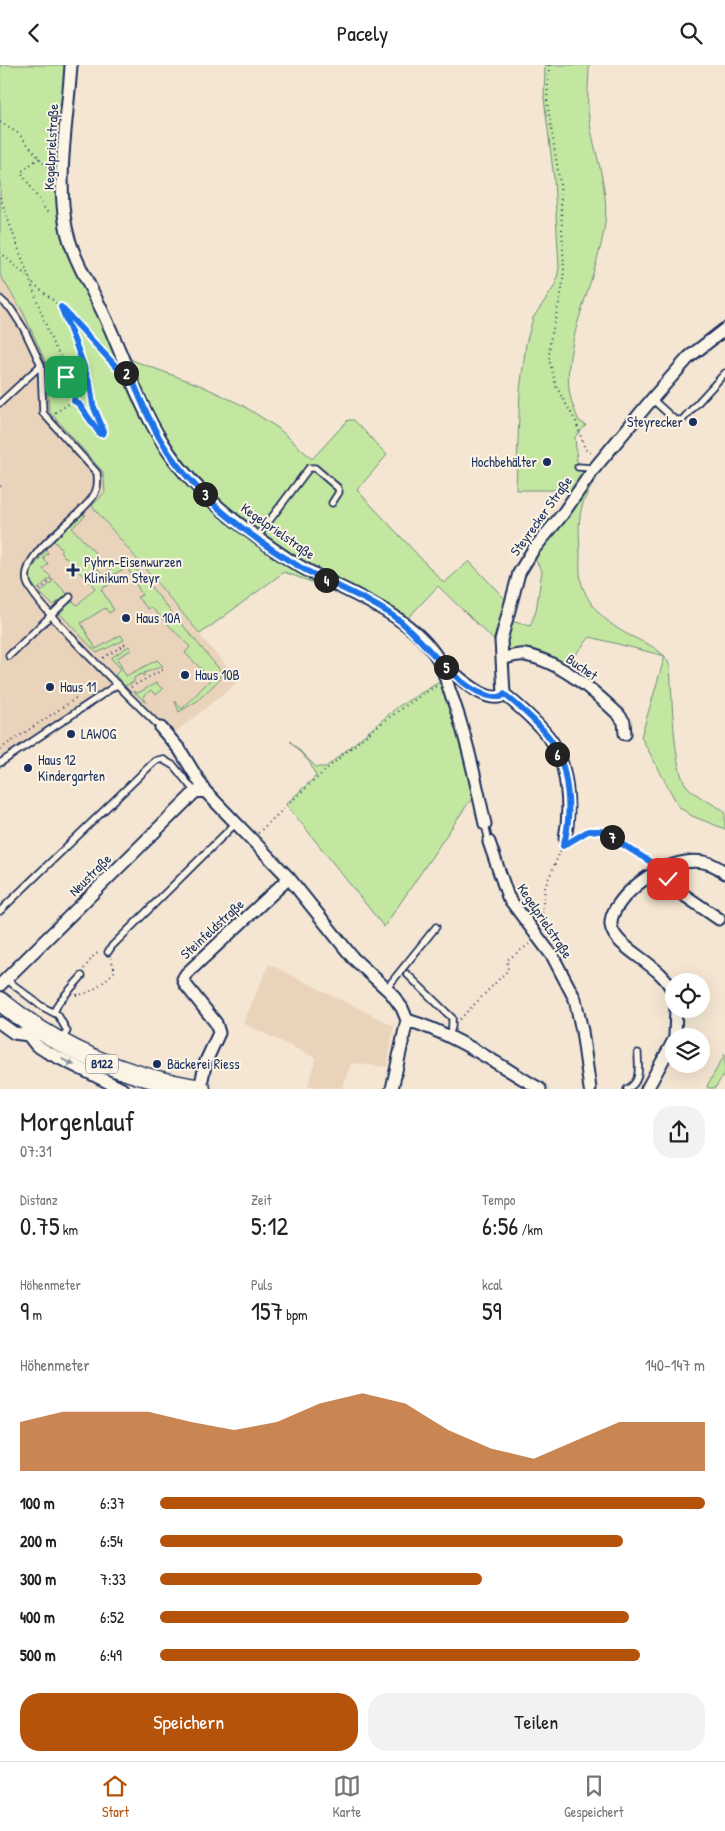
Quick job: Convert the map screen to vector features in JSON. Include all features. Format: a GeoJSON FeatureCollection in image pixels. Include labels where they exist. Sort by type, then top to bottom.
{"type":"FeatureCollection","features":[{"type":"Feature","properties":{"kind":"main road","name":"B122"},"geometry":{"type":"LineString","coordinates":[[0,1001],[30,1031],[85,1057],[130,1073],[201,1089]]}},
{"type":"Feature","properties":{"kind":"street","name":"Kegelprielstraße"},"geometry":{"type":"LineString","coordinates":[[71,65],[62,183],[66,227],[74,252],[145,410],[163,445],[207,495],[257,537],[300,567],[393,616],[420,639],[438,660],[474,767],[485,824]]}},
{"type":"Feature","properties":{"kind":"street","name":"Steyrecker Straße"},"geometry":{"type":"LineString","coordinates":[[504,694],[502,630],[518,573],[533,550],[595,468],[652,399],[689,357],[725,329]]}},
{"type":"Feature","properties":{"kind":"street","name":"Buchet"},"geometry":{"type":"LineString","coordinates":[[502,659],[523,655],[552,665],[568,674],[620,715],[624,722],[625,734]]}},
{"type":"Feature","properties":{"kind":"street"},"geometry":{"type":"LineString","coordinates":[[438,660],[479,692],[497,697],[504,694],[545,733],[556,750],[568,800],[571,837]]}},
{"type":"Feature","properties":{"kind":"street"},"geometry":{"type":"LineString","coordinates":[[161,728],[180,750],[200,792],[235,823],[289,878],[353,958],[386,989],[402,1008],[407,1020],[392,1089]]}},
{"type":"Feature","properties":{"kind":"street","name":"Neustraße"},"geometry":{"type":"LineString","coordinates":[[2,979],[200,792]]}},
{"type":"Feature","properties":{"kind":"street","name":"Kegelprielstraße"},"geometry":{"type":"LineString","coordinates":[[490,843],[508,897],[533,941],[565,977],[575,999],[582,1031],[590,1089]]}},
{"type":"Feature","properties":{"kind":"street"},"geometry":{"type":"LineString","coordinates":[[665,980],[662,975],[617,938],[611,923],[616,908],[632,889],[662,869],[676,864],[695,862],[715,866],[725,873]]}},
{"type":"Feature","properties":{"kind":"street"},"geometry":{"type":"LineString","coordinates":[[662,869],[681,893],[718,919]]}},
{"type":"Feature","properties":{"kind":"street","name":"Steinfeldstraße"},"geometry":{"type":"LineString","coordinates":[[201,1089],[206,1061],[219,1033],[216,1023],[183,979],[186,974],[289,878]]}},
{"type":"Feature","properties":{"kind":"street"},"geometry":{"type":"LineString","coordinates":[[407,1020],[425,1025],[449,1037],[540,1089]]}},
{"type":"Feature","properties":{"kind":"street"},"geometry":{"type":"LineString","coordinates":[[0,1023],[14,1033],[30,1031],[36,1045],[47,1052],[122,1089]]}},
{"type":"Feature","properties":{"kind":"street"},"geometry":{"type":"LineString","coordinates":[[647,1089],[665,1056]]}},
{"type":"Feature","properties":{"kind":"lane"},"geometry":{"type":"LineString","coordinates":[[0,299],[11,309],[24,329],[41,365],[42,407],[46,418],[97,473],[98,485],[92,498],[58,529],[27,567],[27,582],[52,615],[161,728]]}},
{"type":"Feature","properties":{"kind":"lane"},"geometry":{"type":"LineString","coordinates":[[0,403],[41,365]]}},
{"type":"Feature","properties":{"kind":"lane"},"geometry":{"type":"LineString","coordinates":[[652,399],[675,420],[682,420],[725,373]]}},
{"type":"Feature","properties":{"kind":"lane"},"geometry":{"type":"LineString","coordinates":[[578,467],[595,468]]}},
{"type":"Feature","properties":{"kind":"lane"},"geometry":{"type":"LineString","coordinates":[[257,537],[309,468],[315,468],[338,488],[339,492],[332,503]]}},
{"type":"Feature","properties":{"kind":"lane"},"geometry":{"type":"LineString","coordinates":[[9,656],[70,597]]}},
{"type":"Feature","properties":{"kind":"lane"},"geometry":{"type":"LineString","coordinates":[[0,763],[118,684]]}},
{"type":"Feature","properties":{"kind":"lane"},"geometry":{"type":"LineString","coordinates":[[0,911],[155,761],[162,759],[174,766],[200,792]]}},
{"type":"Feature","properties":{"kind":"lane"},"geometry":{"type":"LineString","coordinates":[[108,952],[235,823]]}},
{"type":"Feature","properties":{"kind":"lane","name":"Kegelprielstraße"},"geometry":{"type":"LineString","coordinates":[[485,824],[490,843]]}},
{"type":"Feature","properties":{"kind":"lane"},"geometry":{"type":"LineString","coordinates":[[386,989],[436,927]]}},
{"type":"Feature","properties":{"kind":"lane"},"geometry":{"type":"LineString","coordinates":[[407,974],[452,1018],[449,1037]]}},
{"type":"Feature","properties":{"kind":"lane"},"geometry":{"type":"LineString","coordinates":[[54,1012],[67,992],[82,976]]}},
{"type":"Feature","properties":{"kind":"lane"},"geometry":{"type":"LineString","coordinates":[[2,979],[41,1006],[54,1012],[64,1023],[67,1031],[60,1044]]}},
{"type":"Feature","properties":{"kind":"lane"},"geometry":{"type":"LineString","coordinates":[[627,1089],[636,1083],[638,1079],[638,1053]]}},
{"type":"Feature","properties":{"kind":"path"},"geometry":{"type":"LineString","coordinates":[[549,65],[547,101],[560,184],[564,270],[562,290],[550,341],[550,366],[556,386],[576,421],[585,449],[596,457],[605,456]]}},
{"type":"Feature","properties":{"kind":"path"},"geometry":{"type":"LineString","coordinates":[[0,122],[20,134],[62,183]]}},
{"type":"Feature","properties":{"kind":"path"},"geometry":{"type":"LineString","coordinates":[[39,158],[21,172],[48,215]]}},
{"type":"Feature","properties":{"kind":"path"},"geometry":{"type":"LineString","coordinates":[[0,197],[52,342],[61,357],[67,383],[75,395],[74,401],[46,418]]}},
{"type":"Feature","properties":{"kind":"path"},"geometry":{"type":"LineString","coordinates":[[0,252],[61,307],[123,374],[129,371]]}},
{"type":"Feature","properties":{"kind":"path"},"geometry":{"type":"LineString","coordinates":[[61,307],[90,384],[93,405],[104,432],[102,434],[100,434],[79,404],[74,401]]}},
{"type":"Feature","properties":{"kind":"path"},"geometry":{"type":"LineString","coordinates":[[0,486],[3,489]]}},
{"type":"Feature","properties":{"kind":"path"},"geometry":{"type":"LineString","coordinates":[[35,595],[52,579]]}},
{"type":"Feature","properties":{"kind":"path"},"geometry":{"type":"LineString","coordinates":[[96,661],[127,643]]}},
{"type":"Feature","properties":{"kind":"path"},"geometry":{"type":"LineString","coordinates":[[124,691],[166,669]]}},
{"type":"Feature","properties":{"kind":"path"},"geometry":{"type":"LineString","coordinates":[[251,839],[314,781],[404,706],[446,680]]}},
{"type":"Feature","properties":{"kind":"path"},"geometry":{"type":"LineString","coordinates":[[0,749],[78,697]]}},
{"type":"Feature","properties":{"kind":"path"},"geometry":{"type":"LineString","coordinates":[[460,1018],[508,970],[507,960],[533,941],[542,931],[545,887],[571,837],[594,829],[601,831],[662,869]]}},
{"type":"Feature","properties":{"kind":"path"},"geometry":{"type":"LineString","coordinates":[[67,992],[73,995],[83,995],[101,984],[115,971],[108,952],[100,951],[94,955],[84,967],[82,976]]}},
{"type":"Feature","properties":{"kind":"shaded area","name":"Pyhrn-Eisenwurzen Klinikum Steyr"},"geometry":{"type":"Polygon","coordinates":[[[0,275],[23,312],[46,363],[49,411],[103,472],[105,492],[92,507],[239,681],[166,740],[111,685],[0,757],[0,275]]]}},
{"type":"Feature","properties":{"kind":"shaded area"},"geometry":{"type":"Polygon","coordinates":[[[269,964],[394,1026],[387,1067],[351,1063],[342,1088],[316,1088],[308,1086],[316,1058],[243,1023],[269,964]]]}},
{"type":"Feature","properties":{"kind":"green space"},"geometry":{"type":"Polygon","coordinates":[[[0,65],[75,65],[68,181],[70,226],[75,248],[124,350],[132,360],[202,386],[242,405],[278,428],[312,459],[348,420],[354,420],[387,455],[357,490],[444,583],[469,561],[507,601],[498,644],[438,586],[406,620],[363,601],[284,572],[200,634],[92,506],[105,492],[103,472],[49,411],[46,363],[23,312],[0,275],[0,65]]]}},
{"type":"Feature","properties":{"kind":"green space"},"geometry":{"type":"Polygon","coordinates":[[[545,65],[589,65],[588,112],[603,183],[606,209],[601,243],[576,328],[569,370],[569,389],[572,401],[579,421],[586,425],[575,437],[577,461],[588,471],[573,490],[516,490],[520,390],[526,344],[533,318],[556,284],[559,267],[554,179],[544,98],[545,65]]]}},
{"type":"Feature","properties":{"kind":"green space"},"geometry":{"type":"Polygon","coordinates":[[[592,475],[597,478],[586,496],[579,521],[580,574],[584,591],[595,608],[609,622],[626,634],[656,649],[664,656],[590,637],[564,668],[508,654],[504,649],[507,620],[530,626],[536,611],[542,571],[533,556],[592,475]]]}},
{"type":"Feature","properties":{"kind":"green space"},"geometry":{"type":"Polygon","coordinates":[[[81,514],[86,515],[72,528],[96,554],[92,562],[103,575],[123,560],[127,566],[131,563],[220,670],[220,679],[197,701],[179,712],[175,701],[182,709],[211,679],[185,653],[190,647],[151,607],[148,609],[137,597],[142,595],[127,567],[109,577],[112,583],[101,589],[114,610],[109,613],[105,608],[81,623],[96,649],[121,635],[124,640],[97,653],[60,614],[61,610],[73,601],[77,605],[95,588],[60,552],[62,550],[54,541],[81,514]]]}},
{"type":"Feature","properties":{"kind":"green space"},"geometry":{"type":"Polygon","coordinates":[[[46,550],[48,553],[43,558],[48,564],[43,569],[51,577],[37,590],[30,581],[29,573],[46,550]]]}},
{"type":"Feature","properties":{"kind":"green space"},"geometry":{"type":"Polygon","coordinates":[[[54,580],[68,595],[53,605],[40,593],[54,580]]]}},
{"type":"Feature","properties":{"kind":"green space"},"geometry":{"type":"Polygon","coordinates":[[[129,646],[131,650],[117,658],[126,676],[157,660],[163,666],[144,673],[144,676],[141,674],[134,678],[134,682],[125,686],[115,675],[121,669],[111,658],[129,646]]]}},
{"type":"Feature","properties":{"kind":"green space"},"geometry":{"type":"Polygon","coordinates":[[[665,657],[670,666],[676,747],[682,776],[686,785],[694,793],[725,811],[725,829],[692,816],[679,807],[641,737],[665,657]]]}},
{"type":"Feature","properties":{"kind":"green space"},"geometry":{"type":"Polygon","coordinates":[[[443,680],[451,702],[476,800],[469,802],[384,927],[286,804],[316,776],[310,763],[290,741],[316,767],[326,767],[399,706],[443,680]]]}},
{"type":"Feature","properties":{"kind":"green space"},"geometry":{"type":"Polygon","coordinates":[[[156,683],[163,689],[156,695],[151,690],[143,697],[147,703],[133,691],[138,693],[156,683]]]}},
{"type":"Feature","properties":{"kind":"green space"},"geometry":{"type":"Polygon","coordinates":[[[725,1054],[725,1073],[715,1088],[708,1088],[707,1086],[725,1054]]]}},
{"type":"Feature","properties":{"kind":"place","name":"Steyrecker"},"geometry":{"type":"Point","coordinates":[693,422]}},
{"type":"Feature","properties":{"kind":"place","name":"Hochbehälter"},"geometry":{"type":"Point","coordinates":[547,462]}},
{"type":"Feature","properties":{"kind":"place","name":"Pyhrn-Eisenwurzen Klinikum Steyr"},"geometry":{"type":"Point","coordinates":[73,570]}},
{"type":"Feature","properties":{"kind":"place","name":"Haus 10A"},"geometry":{"type":"Point","coordinates":[126,618]}},
{"type":"Feature","properties":{"kind":"place","name":"Haus 10B"},"geometry":{"type":"Point","coordinates":[185,675]}},
{"type":"Feature","properties":{"kind":"place","name":"Haus 11"},"geometry":{"type":"Point","coordinates":[50,687]}},
{"type":"Feature","properties":{"kind":"place","name":"LAWOG"},"geometry":{"type":"Point","coordinates":[71,734]}},
{"type":"Feature","properties":{"kind":"place","name":"Haus 12 Kindergarten"},"geometry":{"type":"Point","coordinates":[28,768]}},
{"type":"Feature","properties":{"kind":"place","name":"Bäckerei Riess"},"geometry":{"type":"Point","coordinates":[157,1064]}},
{"type":"Feature","properties":{"kind":"route"},"geometry":{"type":"LineString","coordinates":[[66,377],[67,383],[75,395],[74,401],[79,404],[100,434],[102,434],[104,432],[93,405],[90,384],[61,307],[123,374],[129,371],[145,410],[163,445],[185,473],[227,514],[300,567],[383,609],[420,639],[438,660],[464,682],[489,696],[500,697],[504,694],[545,733],[552,741],[561,763],[568,800],[568,826],[563,846],[588,831],[594,829],[601,831],[662,869],[668,879]]}}]}
